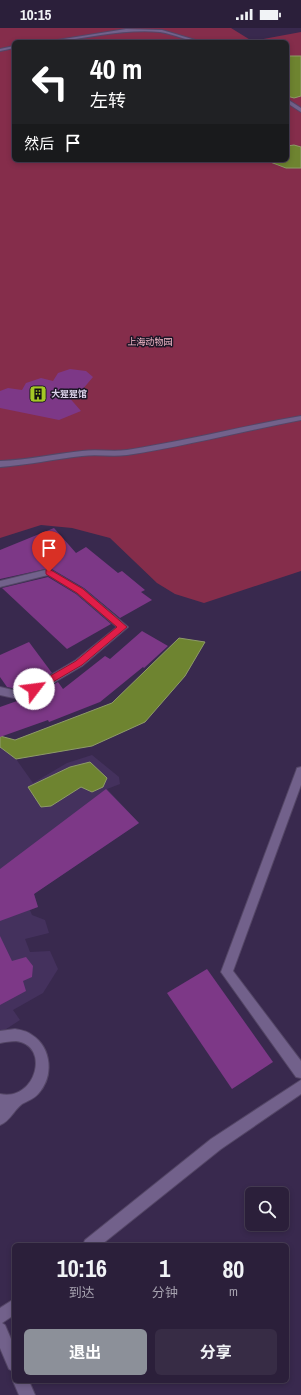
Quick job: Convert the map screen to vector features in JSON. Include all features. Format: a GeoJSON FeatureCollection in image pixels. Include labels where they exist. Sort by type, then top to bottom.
{"type":"FeatureCollection","features":[{"type":"Feature","properties":{"kind":"street"},"geometry":{"type":"LineString","coordinates":[[59,40],[126,30],[162,31],[193,40]]}},
{"type":"Feature","properties":{"kind":"street"},"geometry":{"type":"LineString","coordinates":[[0,50],[12,47]]}},
{"type":"Feature","properties":{"kind":"street"},"geometry":{"type":"LineString","coordinates":[[289,102],[301,110]]}},
{"type":"Feature","properties":{"kind":"street"},"geometry":{"type":"LineString","coordinates":[[0,464],[23,463],[83,453],[125,453],[201,440],[257,426],[301,418]]}},
{"type":"Feature","properties":{"kind":"street"},"geometry":{"type":"LineString","coordinates":[[0,584],[49,572],[80,591],[123,627],[79,663],[23,696],[0,691]]}},
{"type":"Feature","properties":{"kind":"street"},"geometry":{"type":"LineString","coordinates":[[301,771],[227,972],[301,1072]]}},
{"type":"Feature","properties":{"kind":"street"},"geometry":{"type":"LineString","coordinates":[[0,1037],[6,1035],[18,1035],[28,1038],[36,1045],[42,1054],[44,1066],[36,1088],[27,1096],[16,1101],[0,1118]]}},
{"type":"Feature","properties":{"kind":"street"},"geometry":{"type":"LineString","coordinates":[[92,1243],[216,1144],[301,1086]]}},
{"type":"Feature","properties":{"kind":"street"},"geometry":{"type":"LineString","coordinates":[[0,1101],[16,1101]]}},
{"type":"Feature","properties":{"kind":"street"},"geometry":{"type":"LineString","coordinates":[[0,1317],[12,1308]]}},
{"type":"Feature","properties":{"kind":"street"},"geometry":{"type":"LineString","coordinates":[[0,1330],[12,1359]]}},
{"type":"Feature","properties":{"kind":"street"},"geometry":{"type":"LineString","coordinates":[[22,1383],[27,1395]]}},
{"type":"Feature","properties":{"kind":"shaded area"},"geometry":{"type":"Polygon","coordinates":[[[289,56],[301,56],[301,96],[294,98],[289,97],[289,56]]]}},
{"type":"Feature","properties":{"kind":"shaded area"},"geometry":{"type":"Polygon","coordinates":[[[294,145],[301,147],[301,168],[286,168],[270,162],[289,162],[289,146],[294,145]]]}},
{"type":"Feature","properties":{"kind":"shaded area"},"geometry":{"type":"Polygon","coordinates":[[[179,638],[205,642],[185,676],[145,722],[92,746],[16,759],[0,747],[0,736],[15,740],[112,703],[179,638]]]}},
{"type":"Feature","properties":{"kind":"shaded area"},"geometry":{"type":"Polygon","coordinates":[[[0,747],[16,759],[33,783],[67,763],[92,755],[119,777],[120,784],[107,789],[139,823],[34,894],[38,907],[30,910],[32,915],[45,920],[49,933],[25,939],[30,952],[50,951],[58,969],[43,993],[13,1010],[20,1020],[0,1033],[0,747]]]}},
{"type":"Feature","properties":{"kind":"shaded area"},"geometry":{"type":"Polygon","coordinates":[[[90,762],[107,778],[103,787],[92,792],[81,787],[51,806],[41,807],[28,787],[70,767],[90,762]]]}},
{"type":"Feature","properties":{"kind":"green space","name":"上海动物园"},"geometry":{"type":"Polygon","coordinates":[[[0,28],[231,28],[250,40],[12,40],[12,162],[289,162],[289,40],[257,40],[301,32],[301,571],[204,603],[175,594],[157,583],[110,538],[72,528],[41,525],[0,538],[0,28]]]}},
{"type":"Feature","properties":{"kind":"building","name":"大猩猩馆"},"geometry":{"type":"Polygon","coordinates":[[[70,369],[86,371],[93,377],[82,390],[67,395],[81,411],[59,420],[0,408],[0,391],[8,388],[22,390],[26,383],[41,378],[53,381],[58,373],[70,369]]]}},
{"type":"Feature","properties":{"kind":"building"},"geometry":{"type":"Polygon","coordinates":[[[54,528],[76,553],[86,547],[118,573],[122,571],[145,590],[141,592],[152,600],[120,618],[84,588],[50,568],[0,579],[0,550],[54,528]]]}},
{"type":"Feature","properties":{"kind":"building"},"geometry":{"type":"Polygon","coordinates":[[[48,577],[76,594],[111,624],[67,649],[2,588],[48,577]]]}},
{"type":"Feature","properties":{"kind":"building"},"geometry":{"type":"Polygon","coordinates":[[[142,631],[168,646],[144,668],[143,667],[100,702],[49,722],[48,720],[0,737],[0,707],[17,701],[16,700],[26,700],[58,682],[63,689],[105,656],[110,659],[142,631]]]}},
{"type":"Feature","properties":{"kind":"building"},"geometry":{"type":"Polygon","coordinates":[[[29,642],[52,673],[22,690],[7,687],[0,677],[0,655],[29,642]]]}},
{"type":"Feature","properties":{"kind":"building"},"geometry":{"type":"Polygon","coordinates":[[[106,789],[139,823],[34,894],[38,907],[0,921],[0,869],[106,789]]]}},
{"type":"Feature","properties":{"kind":"building"},"geometry":{"type":"Polygon","coordinates":[[[0,936],[12,961],[26,957],[33,966],[32,977],[23,981],[26,991],[0,1005],[0,936]]]}},
{"type":"Feature","properties":{"kind":"building"},"geometry":{"type":"Polygon","coordinates":[[[207,969],[273,1062],[232,1089],[167,993],[207,969]]]}},
{"type":"Feature","properties":{"kind":"place","name":"大猩猩馆"},"geometry":{"type":"Point","coordinates":[38,394]}},
{"type":"Feature","properties":{"kind":"route"},"geometry":{"type":"LineString","coordinates":[[34,689],[79,663],[123,627],[80,591],[49,572]]}}]}
